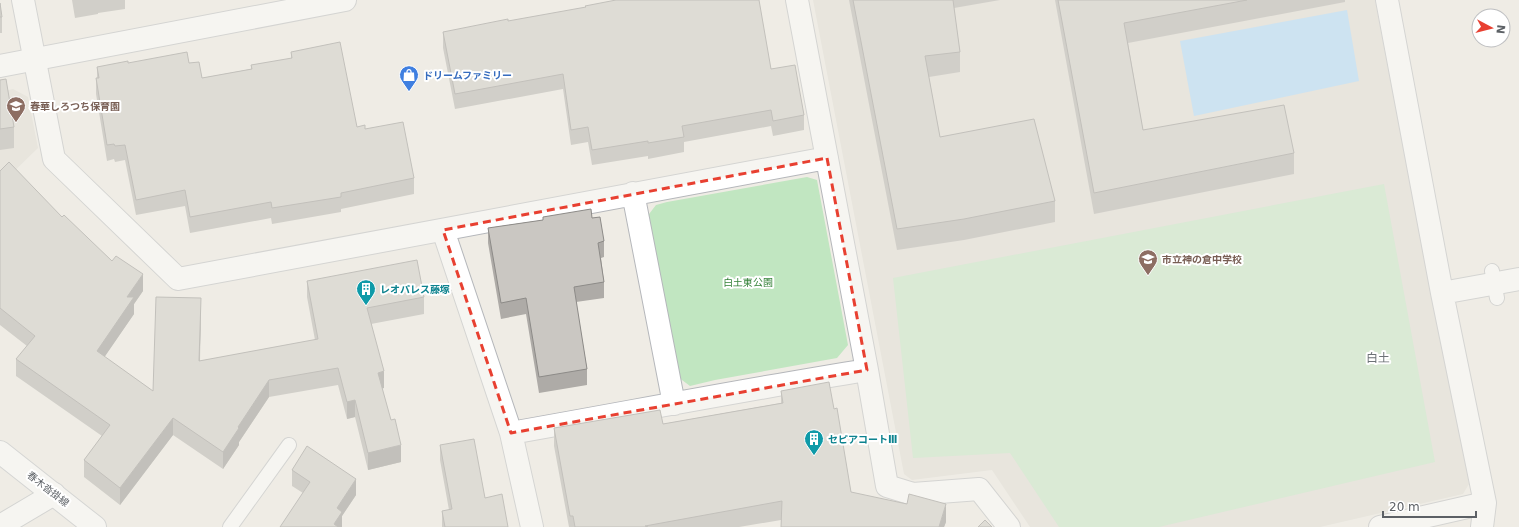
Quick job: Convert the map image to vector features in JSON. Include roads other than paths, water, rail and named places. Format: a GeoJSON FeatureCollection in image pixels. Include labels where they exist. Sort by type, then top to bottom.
{"type":"FeatureCollection","features":[{"type":"Feature","properties":{"kind":"street"},"geometry":{"type":"LineString","coordinates":[[23,0],[36,59],[54,159],[178,279],[827,158]]}},
{"type":"Feature","properties":{"kind":"street"},"geometry":{"type":"LineString","coordinates":[[0,66],[345,0]]}},
{"type":"Feature","properties":{"kind":"street"},"geometry":{"type":"LineString","coordinates":[[797,0],[867,370],[887,486],[913,494],[979,489],[1009,527]]}},
{"type":"Feature","properties":{"kind":"street"},"geometry":{"type":"LineString","coordinates":[[1388,0],[1442,293],[1485,504],[1482,527]]}},
{"type":"Feature","properties":{"kind":"street"},"geometry":{"type":"LineString","coordinates":[[633,193],[674,404]]}},
{"type":"Feature","properties":{"kind":"street"},"geometry":{"type":"LineString","coordinates":[[443,230],[511,433],[532,527]]}},
{"type":"Feature","properties":{"kind":"street"},"geometry":{"type":"LineString","coordinates":[[1442,293],[1519,280]]}},
{"type":"Feature","properties":{"kind":"street"},"geometry":{"type":"LineString","coordinates":[[511,433],[674,404],[718,394],[867,370]]}},
{"type":"Feature","properties":{"kind":"street","name":"春木沓掛線"},"geometry":{"type":"LineString","coordinates":[[0,452],[95,527]]}},
{"type":"Feature","properties":{"kind":"street"},"geometry":{"type":"LineString","coordinates":[[0,526],[54,494]]}},
{"type":"Feature","properties":{"kind":"street"},"geometry":{"type":"LineString","coordinates":[[1380,527],[1485,504]]}},
{"type":"Feature","properties":{"kind":"lane"},"geometry":{"type":"LineString","coordinates":[[230,527],[289,445]]}},
{"type":"Feature","properties":{"kind":"water"},"geometry":{"type":"Polygon","coordinates":[[[1347,10],[1359,81],[1194,116],[1180,41],[1347,10]]]}},
{"type":"Feature","properties":{"kind":"place","name":"ドリームファミリー"},"geometry":{"type":"Point","coordinates":[409,92]}},
{"type":"Feature","properties":{"kind":"place","name":"春華しろつち保育園"},"geometry":{"type":"Point","coordinates":[16,123]}},
{"type":"Feature","properties":{"kind":"place","name":"市立神の倉中学校"},"geometry":{"type":"Point","coordinates":[1148,276]}},
{"type":"Feature","properties":{"kind":"place","name":"レオパレス藤塚"},"geometry":{"type":"Point","coordinates":[366,306]}},
{"type":"Feature","properties":{"kind":"place","name":"セピアコートⅢ"},"geometry":{"type":"Point","coordinates":[814,456]}},
{"type":"Feature","properties":{"kind":"district","name":"白土"},"geometry":{"type":"Point","coordinates":[1378,358]}},
{"type":"Feature","properties":{"kind":"park label","name":"白土東公園"},"geometry":{"type":"Point","coordinates":[748,282]}}]}
